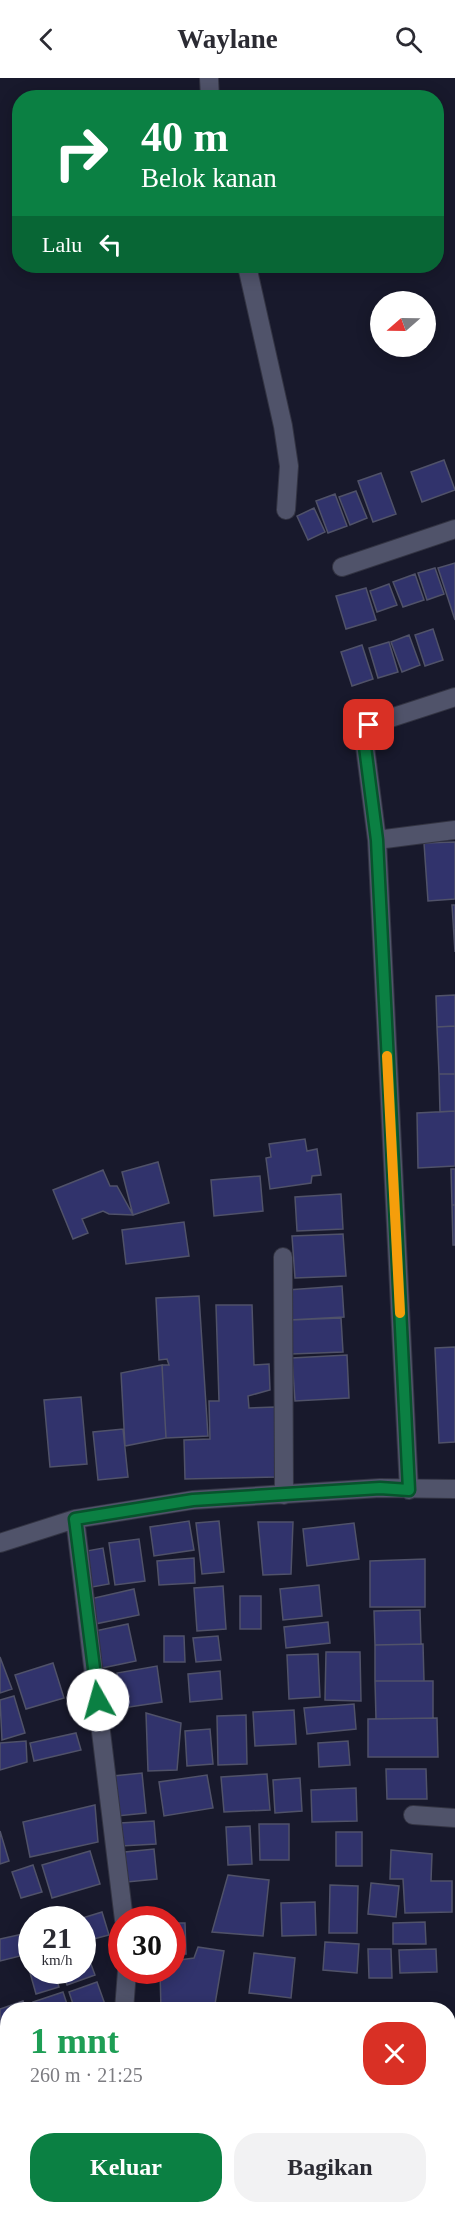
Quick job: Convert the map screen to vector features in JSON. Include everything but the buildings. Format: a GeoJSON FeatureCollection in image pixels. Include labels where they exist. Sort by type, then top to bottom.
{"type":"FeatureCollection","features":[{"type":"Feature","properties":{"kind":"street"},"geometry":{"type":"LineString","coordinates":[[249,273],[288,456],[286,510]]}},
{"type":"Feature","properties":{"kind":"street"},"geometry":{"type":"LineString","coordinates":[[342,567],[455,529]]}},
{"type":"Feature","properties":{"kind":"street"},"geometry":{"type":"LineString","coordinates":[[409,1490],[377,840],[364,739],[365,730],[369,725],[455,697]]}},
{"type":"Feature","properties":{"kind":"street"},"geometry":{"type":"LineString","coordinates":[[377,840],[455,830]]}},
{"type":"Feature","properties":{"kind":"street"},"geometry":{"type":"LineString","coordinates":[[283,1257],[284,1495]]}},
{"type":"Feature","properties":{"kind":"street"},"geometry":{"type":"LineString","coordinates":[[0,1543],[75,1519],[193,1500],[380,1488],[455,1489]]}},
{"type":"Feature","properties":{"kind":"street"},"geometry":{"type":"LineString","coordinates":[[75,1519],[122,1906]]}},
{"type":"Feature","properties":{"kind":"street"},"geometry":{"type":"LineString","coordinates":[[413,1815],[455,1818]]}},
{"type":"Feature","properties":{"kind":"street"},"geometry":{"type":"LineString","coordinates":[[125,2002],[126,1984]]}},
{"type":"Feature","properties":{"kind":"slow traffic"},"geometry":{"type":"LineString","coordinates":[[387,1056],[400,1313]]}},
{"type":"Feature","properties":{"kind":"route"},"geometry":{"type":"LineString","coordinates":[[98,1700],[75,1519],[193,1500],[380,1488],[409,1490],[377,840],[364,739],[365,730],[369,725]]}}]}
